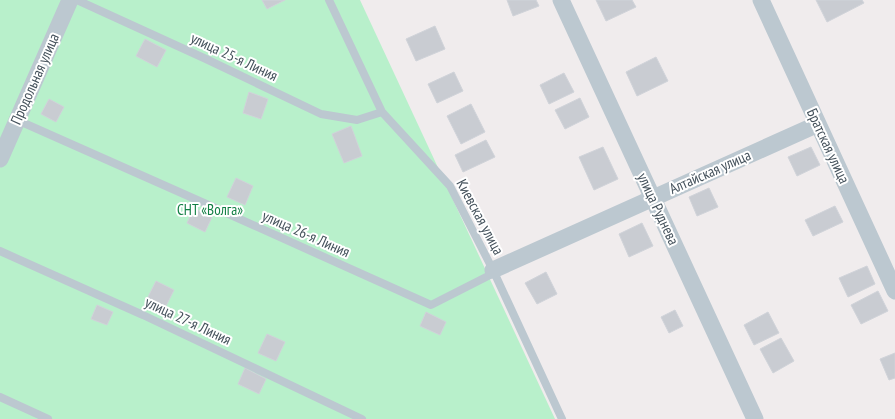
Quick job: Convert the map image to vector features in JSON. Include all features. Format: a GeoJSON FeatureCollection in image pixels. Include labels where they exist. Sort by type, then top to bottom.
{"type":"FeatureCollection","features":[{"type":"Feature","properties":{"kind":"street","name":"Продольная улица"},"geometry":{"type":"LineString","coordinates":[[0,159],[70,0]]}},
{"type":"Feature","properties":{"kind":"street","name":"улица Руднева"},"geometry":{"type":"LineString","coordinates":[[561,0],[755,419]]}},
{"type":"Feature","properties":{"kind":"street","name":"Братская улица"},"geometry":{"type":"LineString","coordinates":[[761,0],[895,291]]}},
{"type":"Feature","properties":{"kind":"street","name":"Алтайская улица"},"geometry":{"type":"LineString","coordinates":[[493,271],[818,124]]}},
{"type":"Feature","properties":{"kind":"lane","name":"улица 25-я Линия"},"geometry":{"type":"LineString","coordinates":[[77,0],[321,114],[357,120],[382,112]]}},
{"type":"Feature","properties":{"kind":"lane","name":"Киевская улица"},"geometry":{"type":"LineString","coordinates":[[329,0],[382,112],[450,186],[493,271],[562,419]]}},
{"type":"Feature","properties":{"kind":"lane","name":"улица 26-я Линия"},"geometry":{"type":"LineString","coordinates":[[17,120],[204,202],[431,305],[493,271]]}},
{"type":"Feature","properties":{"kind":"lane","name":"улица 27-я Линия"},"geometry":{"type":"LineString","coordinates":[[0,251],[143,315],[362,419]]}},
{"type":"Feature","properties":{"kind":"lane"},"geometry":{"type":"LineString","coordinates":[[0,397],[48,419]]}},
{"type":"Feature","properties":{"kind":"green space","name":"СНТ «Волга»"},"geometry":{"type":"Polygon","coordinates":[[[0,0],[360,0],[555,419],[0,419],[0,0]]]}},
{"type":"Feature","properties":{"kind":"building"},"geometry":{"type":"Polygon","coordinates":[[[262,0],[285,0],[267,9],[262,0]]]}},
{"type":"Feature","properties":{"kind":"building"},"geometry":{"type":"Polygon","coordinates":[[[507,0],[536,0],[539,6],[513,16],[507,0]]]}},
{"type":"Feature","properties":{"kind":"building"},"geometry":{"type":"Polygon","coordinates":[[[596,0],[632,0],[636,7],[606,21],[596,0]]]}},
{"type":"Feature","properties":{"kind":"building"},"geometry":{"type":"Polygon","coordinates":[[[816,0],[862,0],[864,3],[827,22],[816,0]]]}},
{"type":"Feature","properties":{"kind":"building"},"geometry":{"type":"Polygon","coordinates":[[[435,26],[445,49],[416,61],[406,39],[435,26]]]}},
{"type":"Feature","properties":{"kind":"building"},"geometry":{"type":"Polygon","coordinates":[[[145,39],[166,50],[157,67],[136,56],[145,39]]]}},
{"type":"Feature","properties":{"kind":"building"},"geometry":{"type":"Polygon","coordinates":[[[656,57],[668,81],[637,96],[626,72],[656,57]]]}},
{"type":"Feature","properties":{"kind":"building"},"geometry":{"type":"Polygon","coordinates":[[[454,72],[463,91],[437,103],[428,84],[454,72]]]}},
{"type":"Feature","properties":{"kind":"building"},"geometry":{"type":"Polygon","coordinates":[[[564,73],[574,92],[549,104],[540,85],[564,73]]]}},
{"type":"Feature","properties":{"kind":"building"},"geometry":{"type":"Polygon","coordinates":[[[249,92],[268,99],[261,119],[243,113],[249,92]]]}},
{"type":"Feature","properties":{"kind":"building"},"geometry":{"type":"Polygon","coordinates":[[[580,98],[589,117],[565,129],[555,110],[580,98]]]}},
{"type":"Feature","properties":{"kind":"building"},"geometry":{"type":"Polygon","coordinates":[[[49,99],[64,107],[56,122],[41,114],[49,99]]]}},
{"type":"Feature","properties":{"kind":"building"},"geometry":{"type":"Polygon","coordinates":[[[471,104],[485,132],[461,144],[447,116],[471,104]]]}},
{"type":"Feature","properties":{"kind":"building"},"geometry":{"type":"Polygon","coordinates":[[[351,126],[362,156],[344,163],[332,134],[351,126]]]}},
{"type":"Feature","properties":{"kind":"building"},"geometry":{"type":"Polygon","coordinates":[[[486,140],[495,157],[463,172],[455,155],[486,140]]]}},
{"type":"Feature","properties":{"kind":"building"},"geometry":{"type":"Polygon","coordinates":[[[603,147],[618,179],[594,190],[579,157],[603,147]]]}},
{"type":"Feature","properties":{"kind":"building"},"geometry":{"type":"Polygon","coordinates":[[[811,147],[820,165],[797,176],[788,157],[811,147]]]}},
{"type":"Feature","properties":{"kind":"building"},"geometry":{"type":"Polygon","coordinates":[[[236,178],[253,186],[245,205],[227,197],[236,178]]]}},
{"type":"Feature","properties":{"kind":"building"},"geometry":{"type":"Polygon","coordinates":[[[709,188],[718,207],[697,216],[689,197],[709,188]]]}},
{"type":"Feature","properties":{"kind":"building"},"geometry":{"type":"Polygon","coordinates":[[[835,206],[843,222],[813,236],[805,220],[835,206]]]}},
{"type":"Feature","properties":{"kind":"building"},"geometry":{"type":"Polygon","coordinates":[[[194,208],[212,217],[205,232],[187,223],[194,208]]]}},
{"type":"Feature","properties":{"kind":"building"},"geometry":{"type":"Polygon","coordinates":[[[642,223],[653,246],[629,257],[619,234],[642,223]]]}},
{"type":"Feature","properties":{"kind":"building"},"geometry":{"type":"Polygon","coordinates":[[[867,266],[875,284],[848,297],[839,278],[867,266]]]}},
{"type":"Feature","properties":{"kind":"building"},"geometry":{"type":"Polygon","coordinates":[[[546,272],[557,294],[537,304],[525,283],[546,272]]]}},
{"type":"Feature","properties":{"kind":"building"},"geometry":{"type":"Polygon","coordinates":[[[156,281],[174,290],[163,312],[145,303],[156,281]]]}},
{"type":"Feature","properties":{"kind":"building"},"geometry":{"type":"Polygon","coordinates":[[[878,291],[888,311],[861,324],[851,305],[878,291]]]}},
{"type":"Feature","properties":{"kind":"building"},"geometry":{"type":"Polygon","coordinates":[[[97,305],[113,312],[107,325],[91,319],[97,305]]]}},
{"type":"Feature","properties":{"kind":"building"},"geometry":{"type":"Polygon","coordinates":[[[675,310],[683,326],[669,333],[661,317],[675,310]]]}},
{"type":"Feature","properties":{"kind":"building"},"geometry":{"type":"Polygon","coordinates":[[[426,312],[446,322],[440,335],[420,326],[426,312]]]}},
{"type":"Feature","properties":{"kind":"building"},"geometry":{"type":"Polygon","coordinates":[[[768,312],[779,333],[754,345],[744,325],[768,312]]]}},
{"type":"Feature","properties":{"kind":"building"},"geometry":{"type":"Polygon","coordinates":[[[267,334],[285,342],[276,361],[258,353],[267,334]]]}},
{"type":"Feature","properties":{"kind":"building"},"geometry":{"type":"Polygon","coordinates":[[[781,338],[794,361],[773,373],[760,349],[781,338]]]}},
{"type":"Feature","properties":{"kind":"building"},"geometry":{"type":"Polygon","coordinates":[[[895,353],[895,378],[889,380],[880,359],[895,353]]]}},
{"type":"Feature","properties":{"kind":"building"},"geometry":{"type":"Polygon","coordinates":[[[245,368],[266,379],[259,394],[238,384],[245,368]]]}}]}
